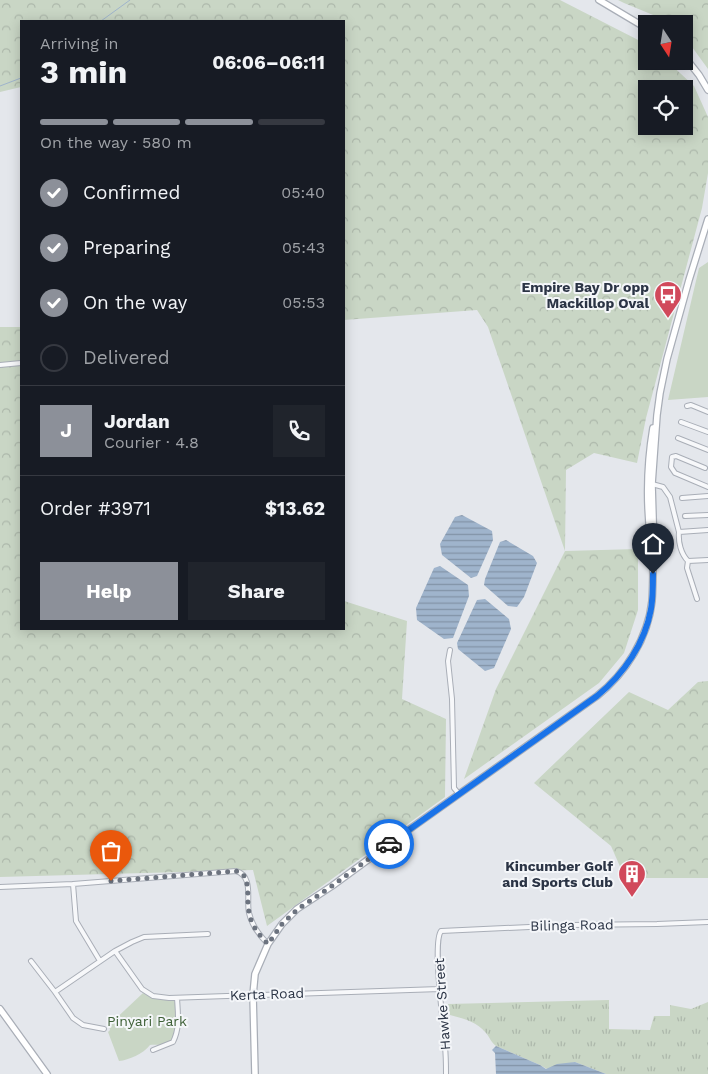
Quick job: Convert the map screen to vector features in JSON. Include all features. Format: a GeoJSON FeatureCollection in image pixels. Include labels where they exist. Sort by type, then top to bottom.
{"type":"FeatureCollection","features":[{"type":"Feature","properties":{"kind":"main road"},"geometry":{"type":"LineString","coordinates":[[599,0],[638,23]]}},
{"type":"Feature","properties":{"kind":"main road"},"geometry":{"type":"LineString","coordinates":[[693,67],[708,90]]}},
{"type":"Feature","properties":{"kind":"main road"},"geometry":{"type":"LineString","coordinates":[[255,1074],[253,995],[255,974],[268,944],[282,924],[298,909],[601,692],[623,670],[639,645],[649,617],[652,593],[654,550],[652,484],[657,415],[666,359],[705,235],[708,219]]}},
{"type":"Feature","properties":{"kind":"main road"},"geometry":{"type":"LineString","coordinates":[[653,554],[647,488],[653,427],[657,415]]}},
{"type":"Feature","properties":{"kind":"main road"},"geometry":{"type":"LineString","coordinates":[[648,465],[652,484],[649,490],[648,504]]}},
{"type":"Feature","properties":{"kind":"main road"},"geometry":{"type":"LineString","coordinates":[[0,1009],[47,1074]]}},
{"type":"Feature","properties":{"kind":"street"},"geometry":{"type":"LineString","coordinates":[[0,365],[20,363]]}},
{"type":"Feature","properties":{"kind":"street"},"geometry":{"type":"LineString","coordinates":[[687,406],[692,405],[708,412]]}},
{"type":"Feature","properties":{"kind":"street"},"geometry":{"type":"LineString","coordinates":[[681,422],[708,432]]}},
{"type":"Feature","properties":{"kind":"street"},"geometry":{"type":"LineString","coordinates":[[678,438],[708,450]]}},
{"type":"Feature","properties":{"kind":"street"},"geometry":{"type":"LineString","coordinates":[[705,468],[676,456],[672,457],[671,467],[675,473],[708,487]]}},
{"type":"Feature","properties":{"kind":"street"},"geometry":{"type":"LineString","coordinates":[[652,484],[663,487],[670,497],[684,558],[688,561],[708,560]]}},
{"type":"Feature","properties":{"kind":"street"},"geometry":{"type":"LineString","coordinates":[[682,498],[708,496]]}},
{"type":"Feature","properties":{"kind":"street"},"geometry":{"type":"LineString","coordinates":[[685,516],[708,514]]}},
{"type":"Feature","properties":{"kind":"street"},"geometry":{"type":"LineString","coordinates":[[678,532],[708,530]]}},
{"type":"Feature","properties":{"kind":"street"},"geometry":{"type":"LineString","coordinates":[[688,561],[687,568],[697,599]]}},
{"type":"Feature","properties":{"kind":"street"},"geometry":{"type":"LineString","coordinates":[[450,650],[448,661],[452,699],[454,788],[458,794]]}},
{"type":"Feature","properties":{"kind":"street"},"geometry":{"type":"LineString","coordinates":[[0,887],[74,884],[236,871],[242,873],[247,881],[249,912],[253,924],[259,935],[268,944]]}},
{"type":"Feature","properties":{"kind":"street"},"geometry":{"type":"LineString","coordinates":[[74,884],[76,921],[100,961]]}},
{"type":"Feature","properties":{"kind":"street","name":"Bilinga Road"},"geometry":{"type":"LineString","coordinates":[[438,935],[441,931],[448,930],[708,922]]}},
{"type":"Feature","properties":{"kind":"street"},"geometry":{"type":"LineString","coordinates":[[55,992],[115,951],[144,937],[208,934]]}},
{"type":"Feature","properties":{"kind":"street","name":"Hawke Street"},"geometry":{"type":"LineString","coordinates":[[438,935],[446,1074]]}},
{"type":"Feature","properties":{"kind":"street","name":"Kerta Road"},"geometry":{"type":"LineString","coordinates":[[115,951],[142,989],[153,996],[169,998],[440,989]]}},
{"type":"Feature","properties":{"kind":"street"},"geometry":{"type":"LineString","coordinates":[[32,961],[73,1018],[83,1025],[104,1029]]}},
{"type":"Feature","properties":{"kind":"street"},"geometry":{"type":"LineString","coordinates":[[153,1050],[173,1042],[177,1034],[177,998]]}},
{"type":"Feature","properties":{"kind":"green space"},"geometry":{"type":"Polygon","coordinates":[[[0,0],[560,0],[638,40],[638,70],[677,70],[688,80],[638,80],[638,135],[693,135],[694,86],[708,117],[708,173],[702,208],[646,418],[637,463],[594,453],[566,470],[565,551],[488,327],[477,310],[345,320],[345,20],[20,20],[20,87],[0,92],[0,0]]]}},
{"type":"Feature","properties":{"kind":"green space"},"geometry":{"type":"Polygon","coordinates":[[[618,0],[708,0],[708,69],[693,48],[693,15],[653,15],[618,0]]]}},
{"type":"Feature","properties":{"kind":"green space"},"geometry":{"type":"Polygon","coordinates":[[[708,262],[708,397],[668,400],[699,268],[708,262]]]}},
{"type":"Feature","properties":{"kind":"green space"},"geometry":{"type":"Polygon","coordinates":[[[0,327],[20,327],[20,630],[345,630],[345,601],[407,621],[402,699],[446,719],[445,797],[267,926],[253,870],[0,877],[0,327]]]}},
{"type":"Feature","properties":{"kind":"green space"},"geometry":{"type":"Polygon","coordinates":[[[638,549],[638,610],[624,653],[599,683],[464,779],[496,689],[565,551],[638,549]]]}},
{"type":"Feature","properties":{"kind":"green space"},"geometry":{"type":"Polygon","coordinates":[[[708,681],[708,878],[625,878],[611,846],[534,783],[629,692],[668,710],[698,682],[708,681]]]}},
{"type":"Feature","properties":{"kind":"green space","name":"Pinyari Park"},"geometry":{"type":"Polygon","coordinates":[[[143,993],[154,999],[174,1000],[176,1026],[174,1037],[166,1044],[150,1045],[136,1056],[119,1061],[108,1032],[110,1030],[109,1025],[143,993]]]}},
{"type":"Feature","properties":{"kind":"green space"},"geometry":{"type":"Polygon","coordinates":[[[609,1000],[609,1029],[650,1030],[654,1016],[670,1016],[670,1005],[691,1009],[708,1002],[708,1074],[606,1074],[575,1062],[547,1069],[496,1046],[478,1026],[470,1021],[450,1015],[448,1004],[609,1000]]]}},
{"type":"Feature","properties":{"kind":"water"},"geometry":{"type":"Polygon","coordinates":[[[462,515],[492,531],[493,540],[477,576],[471,578],[442,555],[440,544],[455,517],[462,515]]]}},
{"type":"Feature","properties":{"kind":"water"},"geometry":{"type":"Polygon","coordinates":[[[506,540],[533,556],[537,563],[524,597],[517,607],[508,606],[484,585],[500,542],[506,540]]]}},
{"type":"Feature","properties":{"kind":"water"},"geometry":{"type":"Polygon","coordinates":[[[440,566],[468,585],[469,596],[453,638],[444,639],[417,620],[416,608],[434,568],[440,566]]]}},
{"type":"Feature","properties":{"kind":"water"},"geometry":{"type":"Polygon","coordinates":[[[485,599],[509,619],[511,629],[494,668],[485,671],[458,649],[457,643],[477,600],[485,599]]]}},
{"type":"Feature","properties":{"kind":"water"},"geometry":{"type":"Polygon","coordinates":[[[496,1046],[546,1069],[557,1064],[575,1062],[606,1074],[496,1074],[495,1053],[492,1050],[496,1046]]]}},
{"type":"Feature","properties":{"kind":"waterway"},"geometry":{"type":"LineString","coordinates":[[102,20],[130,0]]}},
{"type":"Feature","properties":{"kind":"waterway"},"geometry":{"type":"LineString","coordinates":[[0,86],[20,78]]}},
{"type":"Feature","properties":{"kind":"way so far"},"geometry":{"type":"LineString","coordinates":[[111,881],[236,871],[242,873],[247,881],[249,912],[253,924],[256,931],[268,944],[288,917],[389,844]]}},
{"type":"Feature","properties":{"kind":"place","name":"Empire Bay Dr opp Mackillop Oval"},"geometry":{"type":"Point","coordinates":[668,319]}},
{"type":"Feature","properties":{"kind":"place","name":"Kincumber Golf and Sports Club"},"geometry":{"type":"Point","coordinates":[632,898]}},
{"type":"Feature","properties":{"kind":"route"},"geometry":{"type":"LineString","coordinates":[[389,844],[597,696],[611,684],[633,655],[644,634],[651,608],[653,574]]}}]}
